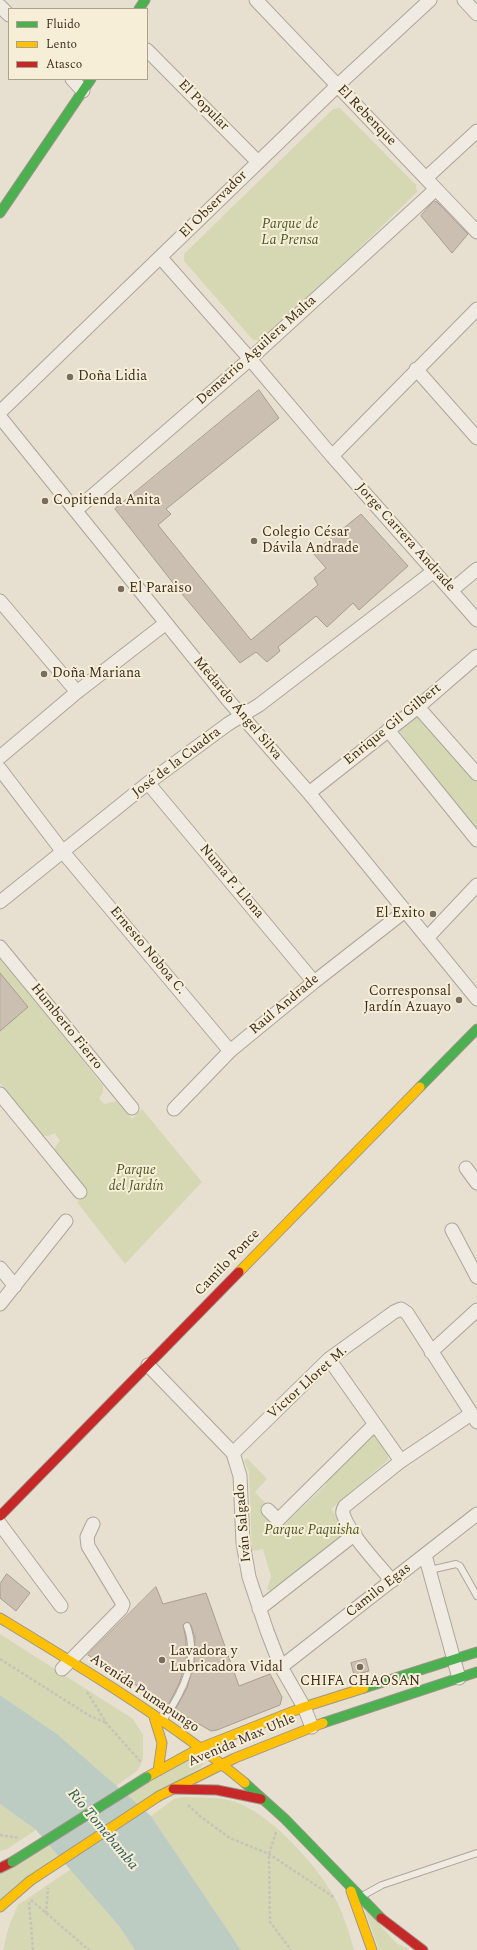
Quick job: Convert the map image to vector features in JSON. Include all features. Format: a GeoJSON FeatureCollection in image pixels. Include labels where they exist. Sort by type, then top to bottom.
{"type":"FeatureCollection","features":[{"type":"Feature","properties":{"kind":"main road"},"geometry":{"type":"LineString","coordinates":[[0,213],[90,80]]}},
{"type":"Feature","properties":{"kind":"main road","name":"Camilo Ponce"},"geometry":{"type":"LineString","coordinates":[[0,1516],[477,1030]]}},
{"type":"Feature","properties":{"kind":"main road","name":"Avenida Pumapungo"},"geometry":{"type":"LineString","coordinates":[[0,1618],[66,1665],[154,1716],[220,1763],[281,1814],[350,1887],[394,1928],[423,1950]]}},
{"type":"Feature","properties":{"kind":"main road","name":"Avenida Max Uhle"},"geometry":{"type":"LineString","coordinates":[[0,1868],[12,1862],[152,1774],[200,1748],[304,1708],[477,1652]]}},
{"type":"Feature","properties":{"kind":"main road","name":"Avenida Max Uhle"},"geometry":{"type":"LineString","coordinates":[[0,1907],[30,1881],[159,1796],[220,1763],[312,1727],[477,1672]]}},
{"type":"Feature","properties":{"kind":"main road"},"geometry":{"type":"LineString","coordinates":[[152,1774],[162,1754],[162,1738],[154,1716]]}},
{"type":"Feature","properties":{"kind":"main road"},"geometry":{"type":"LineString","coordinates":[[170,1789],[214,1789],[240,1793],[265,1800]]}},
{"type":"Feature","properties":{"kind":"main road","name":"Avenida Pumapungo"},"geometry":{"type":"LineString","coordinates":[[350,1887],[372,1950]]}},
{"type":"Feature","properties":{"kind":"main road"},"geometry":{"type":"LineString","coordinates":[[0,1917],[17,1893]]}},
{"type":"Feature","properties":{"kind":"street","name":"El Observador"},"geometry":{"type":"LineString","coordinates":[[0,412],[161,258],[337,86],[430,0]]}},
{"type":"Feature","properties":{"kind":"street"},"geometry":{"type":"LineString","coordinates":[[464,0],[477,14]]}},
{"type":"Feature","properties":{"kind":"street","name":"El Rebenque"},"geometry":{"type":"LineString","coordinates":[[264,3],[337,86],[477,232]]}},
{"type":"Feature","properties":{"kind":"street"},"geometry":{"type":"LineString","coordinates":[[0,6],[8,14]]}},
{"type":"Feature","properties":{"kind":"street","name":"El Popular"},"geometry":{"type":"LineString","coordinates":[[148,51],[258,162]]}},
{"type":"Feature","properties":{"kind":"street"},"geometry":{"type":"LineString","coordinates":[[73,80],[83,91]]}},
{"type":"Feature","properties":{"kind":"street"},"geometry":{"type":"LineString","coordinates":[[426,178],[477,131]]}},
{"type":"Feature","properties":{"kind":"street","name":"Demetrio Aguilera Malta"},"geometry":{"type":"LineString","coordinates":[[76,510],[250,359],[436,189]]}},
{"type":"Feature","properties":{"kind":"street","name":"Jorge Carrera Andrade"},"geometry":{"type":"LineString","coordinates":[[161,258],[250,359],[332,456],[477,620]]}},
{"type":"Feature","properties":{"kind":"street"},"geometry":{"type":"LineString","coordinates":[[332,456],[416,369],[477,309]]}},
{"type":"Feature","properties":{"kind":"street"},"geometry":{"type":"LineString","coordinates":[[416,369],[477,438]]}},
{"type":"Feature","properties":{"kind":"street","name":"Medardo Ángel Silva"},"geometry":{"type":"LineString","coordinates":[[0,417],[241,716],[309,793],[477,999]]}},
{"type":"Feature","properties":{"kind":"street"},"geometry":{"type":"LineString","coordinates":[[452,590],[477,569]]}},
{"type":"Feature","properties":{"kind":"street","name":"José de la Cuadra"},"geometry":{"type":"LineString","coordinates":[[0,902],[148,783],[241,716],[259,705],[434,571]]}},
{"type":"Feature","properties":{"kind":"street"},"geometry":{"type":"LineString","coordinates":[[0,602],[77,692]]}},
{"type":"Feature","properties":{"kind":"street"},"geometry":{"type":"LineString","coordinates":[[0,757],[77,692],[166,623]]}},
{"type":"Feature","properties":{"kind":"street","name":"Enrique Gil Gilbert"},"geometry":{"type":"LineString","coordinates":[[309,793],[418,707],[477,656]]}},
{"type":"Feature","properties":{"kind":"street"},"geometry":{"type":"LineString","coordinates":[[418,707],[477,774]]}},
{"type":"Feature","properties":{"kind":"street"},"geometry":{"type":"LineString","coordinates":[[388,730],[477,840]]}},
{"type":"Feature","properties":{"kind":"street","name":"Ernesto Noboa C."},"geometry":{"type":"LineString","coordinates":[[0,769],[63,852],[230,1051]]}},
{"type":"Feature","properties":{"kind":"street","name":"Numa P. Llona"},"geometry":{"type":"LineString","coordinates":[[148,783],[314,982]]}},
{"type":"Feature","properties":{"kind":"street"},"geometry":{"type":"LineString","coordinates":[[427,938],[477,885]]}},
{"type":"Feature","properties":{"kind":"street","name":"Raúl Andrade"},"geometry":{"type":"LineString","coordinates":[[174,1108],[230,1051],[404,911]]}},
{"type":"Feature","properties":{"kind":"street","name":"Humberto Fierro"},"geometry":{"type":"LineString","coordinates":[[0,947],[132,1108]]}},
{"type":"Feature","properties":{"kind":"street"},"geometry":{"type":"LineString","coordinates":[[0,1094],[80,1192]]}},
{"type":"Feature","properties":{"kind":"street"},"geometry":{"type":"LineString","coordinates":[[466,1168],[477,1183]]}},
{"type":"Feature","properties":{"kind":"street"},"geometry":{"type":"LineString","coordinates":[[0,1304],[66,1221]]}},
{"type":"Feature","properties":{"kind":"street"},"geometry":{"type":"LineString","coordinates":[[452,1230],[477,1277]]}},
{"type":"Feature","properties":{"kind":"street"},"geometry":{"type":"LineString","coordinates":[[0,1268],[15,1286]]}},
{"type":"Feature","properties":{"kind":"street","name":"Victor Lloret M."},"geometry":{"type":"LineString","coordinates":[[234,1453],[329,1359],[394,1312],[401,1309],[407,1313],[431,1352]]}},
{"type":"Feature","properties":{"kind":"street"},"geometry":{"type":"LineString","coordinates":[[392,1581],[355,1534],[343,1515],[343,1510],[345,1506],[402,1461],[474,1418],[431,1352],[477,1310]]}},
{"type":"Feature","properties":{"kind":"street"},"geometry":{"type":"LineString","coordinates":[[329,1359],[402,1461]]}},
{"type":"Feature","properties":{"kind":"street","name":"Iván Salgado"},"geometry":{"type":"LineString","coordinates":[[148,1365],[234,1453],[240,1476],[243,1543],[249,1577],[259,1609],[281,1667],[304,1708],[312,1727]]}},
{"type":"Feature","properties":{"kind":"street"},"geometry":{"type":"LineString","coordinates":[[268,1510],[278,1520],[375,1424]]}},
{"type":"Feature","properties":{"kind":"street","name":"Camilo Egas"},"geometry":{"type":"LineString","coordinates":[[281,1667],[477,1514]]}},
{"type":"Feature","properties":{"kind":"street"},"geometry":{"type":"LineString","coordinates":[[0,1524],[61,1606]]}},
{"type":"Feature","properties":{"kind":"street"},"geometry":{"type":"LineString","coordinates":[[66,1665],[121,1609],[123,1604],[88,1546],[87,1537],[93,1524]]}},
{"type":"Feature","properties":{"kind":"street"},"geometry":{"type":"LineString","coordinates":[[259,1609],[355,1534]]}},
{"type":"Feature","properties":{"kind":"street"},"geometry":{"type":"LineString","coordinates":[[425,1555],[459,1678]]}},
{"type":"Feature","properties":{"kind":"lane"},"geometry":{"type":"LineString","coordinates":[[430,1570],[456,1564],[460,1566],[477,1596]]}},
{"type":"Feature","properties":{"kind":"lane"},"geometry":{"type":"LineString","coordinates":[[162,1722],[182,1691],[190,1664],[192,1640],[187,1626]]}},
{"type":"Feature","properties":{"kind":"lane"},"geometry":{"type":"LineString","coordinates":[[361,1897],[382,1885],[477,1853]]}},
{"type":"Feature","properties":{"kind":"path"},"geometry":{"type":"LineString","coordinates":[[0,1659],[90,1716],[107,1724],[152,1774]]}},
{"type":"Feature","properties":{"kind":"path"},"geometry":{"type":"LineString","coordinates":[[185,1803],[201,1817],[230,1838],[269,1854],[334,1896],[337,1902]]}},
{"type":"Feature","properties":{"kind":"path"},"geometry":{"type":"LineString","coordinates":[[281,1814],[269,1854],[270,1922],[291,1950]]}},
{"type":"Feature","properties":{"kind":"path"},"geometry":{"type":"LineString","coordinates":[[46,1914],[48,1886]]}},
{"type":"Feature","properties":{"kind":"path"},"geometry":{"type":"LineString","coordinates":[[33,1950],[28,1898],[89,1950]]}},
{"type":"Feature","properties":{"kind":"green space","name":"Parque de La Prensa"},"geometry":{"type":"Polygon","coordinates":[[[340,108],[416,185],[417,192],[264,341],[253,340],[184,261],[184,254],[333,109],[340,108]]]}},
{"type":"Feature","properties":{"kind":"green space"},"geometry":{"type":"Polygon","coordinates":[[[411,717],[421,718],[477,783],[477,830],[400,732],[400,728],[411,717]]]}},
{"type":"Feature","properties":{"kind":"green space","name":"Parque del Jardín"},"geometry":{"type":"Polygon","coordinates":[[[0,957],[103,1086],[103,1093],[99,1098],[104,1104],[116,1101],[132,1119],[142,1109],[202,1182],[125,1264],[77,1202],[87,1192],[55,1152],[55,1147],[60,1141],[55,1133],[48,1136],[43,1136],[0,1083],[0,957]]]}},
{"type":"Feature","properties":{"kind":"green space","name":"Parque Paquisha"},"geometry":{"type":"Polygon","coordinates":[[[372,1430],[388,1454],[388,1460],[331,1509],[348,1531],[272,1592],[267,1589],[271,1577],[263,1549],[252,1550],[249,1471],[244,1461],[247,1458],[267,1479],[255,1492],[268,1506],[265,1510],[282,1527],[326,1485],[322,1478],[372,1430]]]}},
{"type":"Feature","properties":{"kind":"green space"},"geometry":{"type":"Polygon","coordinates":[[[0,1634],[133,1719],[143,1735],[143,1759],[138,1770],[116,1786],[57,1734],[0,1695],[0,1634]]]}},
{"type":"Feature","properties":{"kind":"green space"},"geometry":{"type":"Polygon","coordinates":[[[194,1755],[204,1761],[201,1767],[0,1900],[0,1872],[194,1755]]]}},
{"type":"Feature","properties":{"kind":"green space"},"geometry":{"type":"Polygon","coordinates":[[[185,1797],[223,1799],[242,1805],[258,1813],[288,1838],[315,1868],[334,1896],[346,1923],[354,1950],[241,1950],[151,1816],[174,1799],[185,1797]]]}},
{"type":"Feature","properties":{"kind":"green space"},"geometry":{"type":"Polygon","coordinates":[[[0,1804],[36,1830],[7,1849],[0,1851],[0,1804]]]}},
{"type":"Feature","properties":{"kind":"green space"},"geometry":{"type":"Polygon","coordinates":[[[71,1869],[119,1926],[135,1950],[3,1950],[9,1926],[18,1905],[71,1869]]]}},
{"type":"Feature","properties":{"kind":"green space"},"geometry":{"type":"Polygon","coordinates":[[[364,1907],[396,1943],[410,1950],[379,1950],[364,1907]]]}},
{"type":"Feature","properties":{"kind":"water","name":"Río Tomebamba"},"geometry":{"type":"Polygon","coordinates":[[[0,1695],[57,1734],[151,1816],[241,1950],[135,1950],[119,1926],[36,1830],[0,1804],[0,1695]]]}},
{"type":"Feature","properties":{"kind":"building"},"geometry":{"type":"Polygon","coordinates":[[[434,201],[437,202],[468,234],[452,253],[421,216],[434,201]]]}},
{"type":"Feature","properties":{"kind":"building"},"geometry":{"type":"Polygon","coordinates":[[[259,390],[279,418],[166,509],[171,514],[158,525],[251,640],[318,585],[314,578],[326,568],[313,553],[361,514],[408,566],[359,610],[353,603],[327,627],[316,616],[278,647],[280,651],[267,662],[256,652],[240,663],[177,588],[115,509],[259,390]]]}},
{"type":"Feature","properties":{"kind":"building"},"geometry":{"type":"Polygon","coordinates":[[[0,973],[28,1007],[0,1031],[0,973]]]}},
{"type":"Feature","properties":{"kind":"building"},"geometry":{"type":"Polygon","coordinates":[[[7,1574],[30,1593],[16,1611],[0,1598],[0,1584],[7,1574]]]}},
{"type":"Feature","properties":{"kind":"building","name":"Lavadora y Lubricadora Vidal"},"geometry":{"type":"Polygon","coordinates":[[[156,1587],[163,1604],[206,1593],[239,1686],[270,1674],[282,1697],[280,1705],[211,1731],[175,1710],[187,1688],[194,1663],[195,1638],[191,1625],[188,1622],[183,1625],[186,1639],[186,1662],[179,1684],[168,1705],[88,1655],[156,1587]]]}},
{"type":"Feature","properties":{"kind":"building","name":"CHIFA CHAOSAN"},"geometry":{"type":"Polygon","coordinates":[[[366,1659],[369,1671],[354,1675],[351,1663],[366,1659]]]}},
{"type":"Feature","properties":{"kind":"traffic: fast"},"geometry":{"type":"LineString","coordinates":[[140,8],[145,0]]}},
{"type":"Feature","properties":{"kind":"traffic: fast"},"geometry":{"type":"LineString","coordinates":[[0,213],[90,80]]}},
{"type":"Feature","properties":{"kind":"traffic: fast"},"geometry":{"type":"LineString","coordinates":[[420,1087],[477,1029]]}},
{"type":"Feature","properties":{"kind":"traffic: fast"},"geometry":{"type":"LineString","coordinates":[[364,1688],[477,1652]]}},
{"type":"Feature","properties":{"kind":"traffic: fast"},"geometry":{"type":"LineString","coordinates":[[323,1723],[477,1672]]}},
{"type":"Feature","properties":{"kind":"traffic: fast"},"geometry":{"type":"LineString","coordinates":[[12,1862],[147,1777]]}},
{"type":"Feature","properties":{"kind":"traffic: fast"},"geometry":{"type":"LineString","coordinates":[[245,1783],[285,1819],[381,1918]]}},
{"type":"Feature","properties":{"kind":"traffic: slow"},"geometry":{"type":"LineString","coordinates":[[239,1272],[420,1087]]}},
{"type":"Feature","properties":{"kind":"traffic: slow"},"geometry":{"type":"LineString","coordinates":[[0,1618],[126,1696],[186,1738],[245,1783]]}},
{"type":"Feature","properties":{"kind":"traffic: slow"},"geometry":{"type":"LineString","coordinates":[[147,1777],[200,1748],[304,1707],[364,1688]]}},
{"type":"Feature","properties":{"kind":"traffic: slow"},"geometry":{"type":"LineString","coordinates":[[154,1717],[162,1743],[158,1771]]}},
{"type":"Feature","properties":{"kind":"traffic: slow"},"geometry":{"type":"LineString","coordinates":[[159,1796],[235,1758],[323,1723]]}},
{"type":"Feature","properties":{"kind":"traffic: slow"},"geometry":{"type":"LineString","coordinates":[[30,1881],[159,1796]]}},
{"type":"Feature","properties":{"kind":"traffic: slow"},"geometry":{"type":"LineString","coordinates":[[0,1907],[30,1881]]}},
{"type":"Feature","properties":{"kind":"traffic: slow"},"geometry":{"type":"LineString","coordinates":[[351,1891],[372,1950]]}},
{"type":"Feature","properties":{"kind":"traffic: jam"},"geometry":{"type":"LineString","coordinates":[[0,1516],[239,1272]]}},
{"type":"Feature","properties":{"kind":"traffic: jam"},"geometry":{"type":"LineString","coordinates":[[173,1789],[217,1790],[261,1799]]}},
{"type":"Feature","properties":{"kind":"traffic: jam"},"geometry":{"type":"LineString","coordinates":[[0,1868],[12,1862]]}},
{"type":"Feature","properties":{"kind":"traffic: jam"},"geometry":{"type":"LineString","coordinates":[[381,1918],[423,1950]]}},
{"type":"Feature","properties":{"kind":"place","name":"Doña Lidia"},"geometry":{"type":"Point","coordinates":[70,377]}},
{"type":"Feature","properties":{"kind":"place","name":"Copitienda Anita"},"geometry":{"type":"Point","coordinates":[45,501]}},
{"type":"Feature","properties":{"kind":"place","name":"Colegio César Dávila Andrade"},"geometry":{"type":"Point","coordinates":[254,541]}},
{"type":"Feature","properties":{"kind":"place","name":"El Paraiso"},"geometry":{"type":"Point","coordinates":[121,589]}},
{"type":"Feature","properties":{"kind":"place","name":"Doña Mariana"},"geometry":{"type":"Point","coordinates":[44,674]}},
{"type":"Feature","properties":{"kind":"place","name":"El Exito"},"geometry":{"type":"Point","coordinates":[433,914]}},
{"type":"Feature","properties":{"kind":"place","name":"Corresponsal Jardín Azuayo"},"geometry":{"type":"Point","coordinates":[459,1000]}},
{"type":"Feature","properties":{"kind":"place","name":"Lavadora y Lubricadora Vidal"},"geometry":{"type":"Point","coordinates":[162,1660]}},
{"type":"Feature","properties":{"kind":"place","name":"CHIFA CHAOSAN"},"geometry":{"type":"Point","coordinates":[360,1667]}}]}
